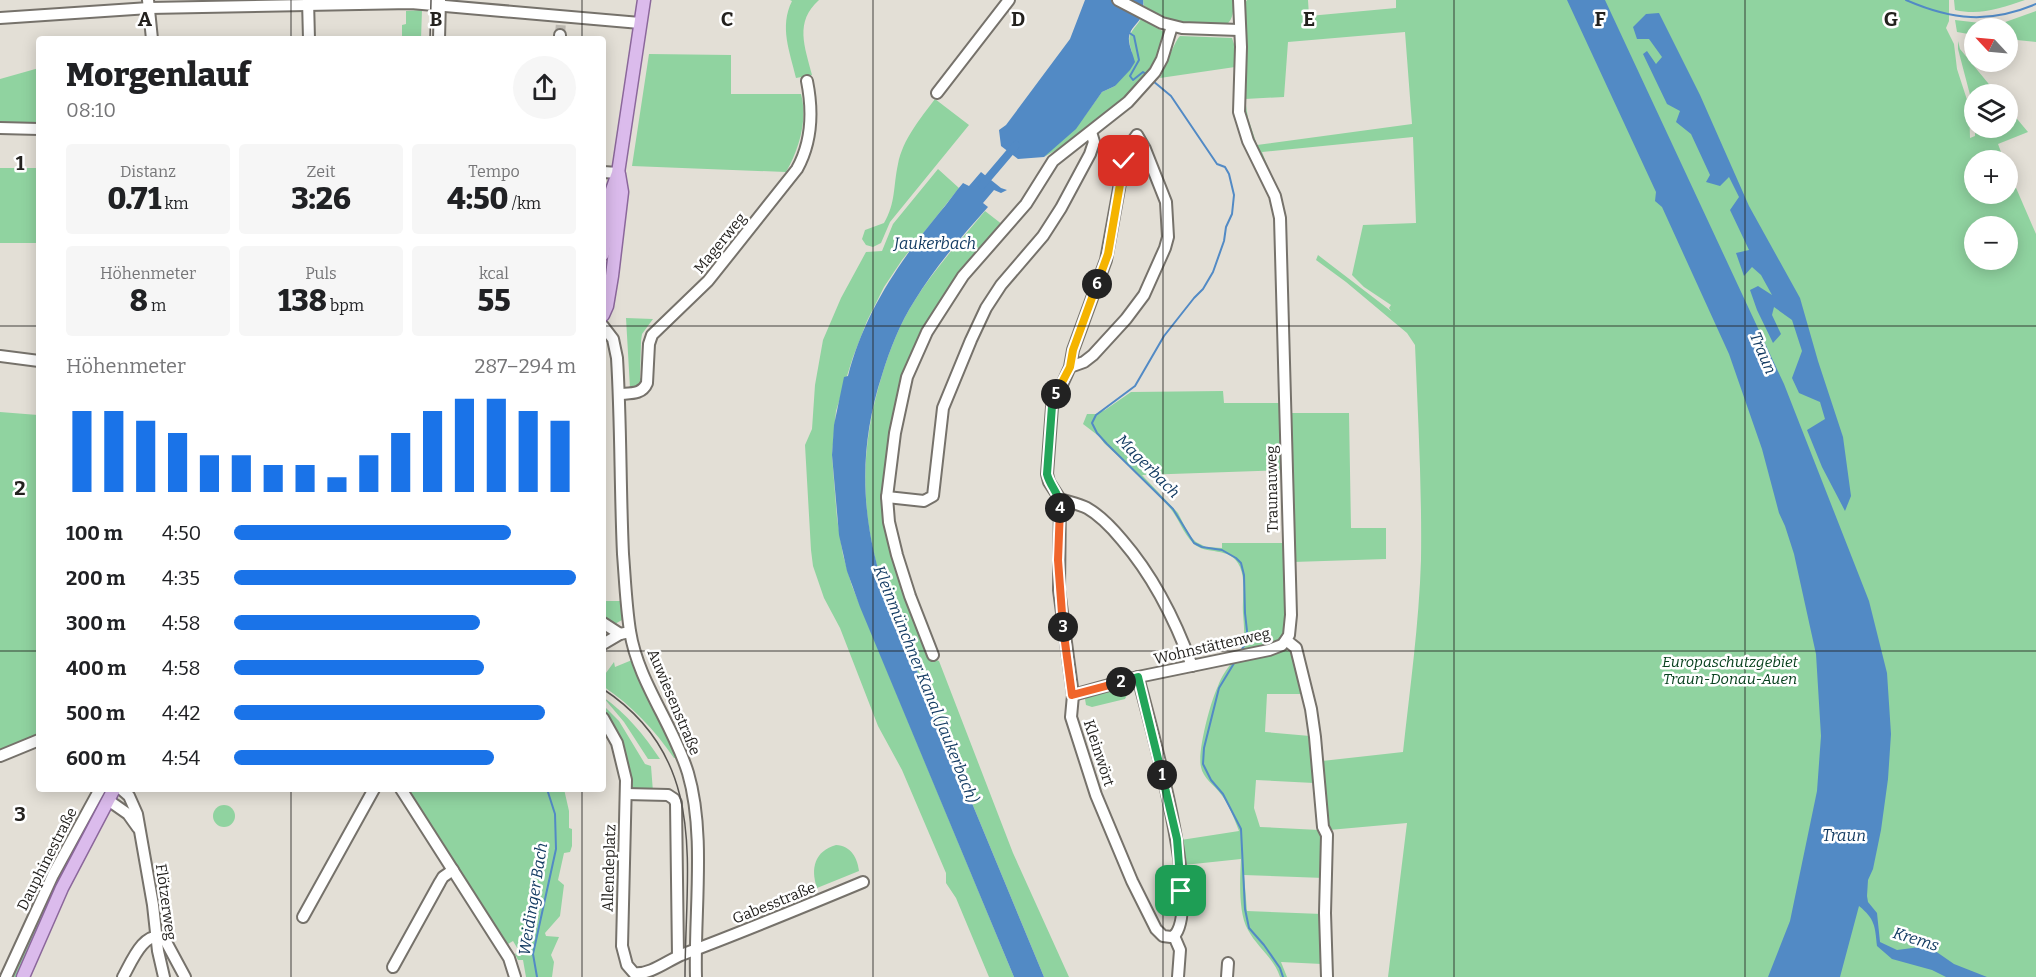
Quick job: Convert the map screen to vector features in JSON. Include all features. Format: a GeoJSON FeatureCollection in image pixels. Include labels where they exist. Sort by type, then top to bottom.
{"type":"FeatureCollection","features":[{"type":"Feature","properties":{"kind":"main road"},"geometry":{"type":"LineString","coordinates":[[606,233],[612,190],[618,173],[644,0]]}},
{"type":"Feature","properties":{"kind":"main road"},"geometry":{"type":"LineString","coordinates":[[606,308],[622,192],[618,173]]}},
{"type":"Feature","properties":{"kind":"main road","name":"Dauphinestraße"},"geometry":{"type":"LineString","coordinates":[[22,977],[62,888],[111,795]]}},
{"type":"Feature","properties":{"kind":"street"},"geometry":{"type":"LineString","coordinates":[[937,93],[1009,0]]}},
{"type":"Feature","properties":{"kind":"street"},"geometry":{"type":"LineString","coordinates":[[1118,0],[1172,26],[1191,30],[1239,30]]}},
{"type":"Feature","properties":{"kind":"street","name":"Traunauweg"},"geometry":{"type":"LineString","coordinates":[[1239,0],[1240,118],[1248,141],[1275,196],[1280,218],[1291,615],[1286,640]]}},
{"type":"Feature","properties":{"kind":"street"},"geometry":{"type":"LineString","coordinates":[[308,2],[309,36]]}},
{"type":"Feature","properties":{"kind":"street"},"geometry":{"type":"LineString","coordinates":[[439,36],[440,3]]}},
{"type":"Feature","properties":{"kind":"street"},"geometry":{"type":"LineString","coordinates":[[0,18],[148,4],[440,3],[561,18],[640,23]]}},
{"type":"Feature","properties":{"kind":"street"},"geometry":{"type":"LineString","coordinates":[[148,4],[152,36]]}},
{"type":"Feature","properties":{"kind":"street"},"geometry":{"type":"LineString","coordinates":[[933,655],[897,555],[887,498],[902,394],[911,368],[927,332],[963,276],[1026,204],[1053,161],[1069,146],[1091,132],[1128,102],[1155,72],[1162,59],[1172,26]]}},
{"type":"Feature","properties":{"kind":"street","name":"Magerweg"},"geometry":{"type":"LineString","coordinates":[[618,394],[635,393],[645,387],[652,335],[710,278],[783,189],[796,169],[810,126],[810,97],[807,81]]}},
{"type":"Feature","properties":{"kind":"street"},"geometry":{"type":"LineString","coordinates":[[0,128],[36,129]]}},
{"type":"Feature","properties":{"kind":"street"},"geometry":{"type":"LineString","coordinates":[[887,498],[924,501],[933,496],[943,408],[971,339],[986,308],[1001,285],[1043,236],[1061,208],[1090,154],[1094,142],[1091,132]]}},
{"type":"Feature","properties":{"kind":"street","name":"Kleinwört"},"geometry":{"type":"LineString","coordinates":[[1070,367],[1087,360],[1126,319],[1144,295],[1165,248],[1168,237],[1166,202],[1137,135],[1129,146],[1124,161],[1106,260],[1073,350],[1070,367],[1052,406],[1047,474],[1060,500],[1059,590],[1072,695],[1071,717],[1115,844],[1156,928],[1163,936],[1174,936]]}},
{"type":"Feature","properties":{"kind":"street"},"geometry":{"type":"LineString","coordinates":[[606,172],[618,173]]}},
{"type":"Feature","properties":{"kind":"street","name":"Auwiesenstraße"},"geometry":{"type":"LineString","coordinates":[[606,329],[616,348],[625,633],[681,756],[695,802],[697,833],[696,977]]}},
{"type":"Feature","properties":{"kind":"street"},"geometry":{"type":"LineString","coordinates":[[0,356],[36,361]]}},
{"type":"Feature","properties":{"kind":"street"},"geometry":{"type":"LineString","coordinates":[[1060,500],[1092,512],[1134,555],[1172,614],[1192,666]]}},
{"type":"Feature","properties":{"kind":"street"},"geometry":{"type":"LineString","coordinates":[[606,624],[625,633]]}},
{"type":"Feature","properties":{"kind":"street"},"geometry":{"type":"LineString","coordinates":[[606,642],[625,633]]}},
{"type":"Feature","properties":{"kind":"street"},"geometry":{"type":"LineString","coordinates":[[1286,640],[1296,648],[1311,709],[1323,827],[1327,835],[1326,977]]}},
{"type":"Feature","properties":{"kind":"street","name":"Wohnstättenweg"},"geometry":{"type":"LineString","coordinates":[[1072,695],[1138,677],[1275,648],[1286,640]]}},
{"type":"Feature","properties":{"kind":"street"},"geometry":{"type":"LineString","coordinates":[[1138,677],[1171,808],[1179,851],[1181,918],[1174,936],[1180,950],[1178,977]]}},
{"type":"Feature","properties":{"kind":"street","name":"Allendeplatz"},"geometry":{"type":"LineString","coordinates":[[606,723],[622,756],[626,794],[622,937],[624,957],[631,971],[638,974],[665,964],[678,956]]}},
{"type":"Feature","properties":{"kind":"street"},"geometry":{"type":"LineString","coordinates":[[0,756],[36,741]]}},
{"type":"Feature","properties":{"kind":"street","name":"Dauphinestraße"},"geometry":{"type":"LineString","coordinates":[[6,977],[53,874],[98,792]]}},
{"type":"Feature","properties":{"kind":"street","name":"Flötzerweg"},"geometry":{"type":"LineString","coordinates":[[123,792],[133,804],[139,831],[164,977]]}},
{"type":"Feature","properties":{"kind":"street"},"geometry":{"type":"LineString","coordinates":[[303,917],[372,792]]}},
{"type":"Feature","properties":{"kind":"street"},"geometry":{"type":"LineString","coordinates":[[403,792],[509,958],[515,977]]}},
{"type":"Feature","properties":{"kind":"street"},"geometry":{"type":"LineString","coordinates":[[626,794],[668,795],[676,803],[678,956],[696,950]]}},
{"type":"Feature","properties":{"kind":"street","name":"Flötzerweg"},"geometry":{"type":"LineString","coordinates":[[111,795],[139,831]]}},
{"type":"Feature","properties":{"kind":"street"},"geometry":{"type":"LineString","coordinates":[[393,967],[443,877],[453,870]]}},
{"type":"Feature","properties":{"kind":"street","name":"Gabesstraße"},"geometry":{"type":"LineString","coordinates":[[696,950],[863,882]]}},
{"type":"Feature","properties":{"kind":"street"},"geometry":{"type":"LineString","coordinates":[[123,977],[142,945],[156,936],[164,938],[185,977]]}},
{"type":"Feature","properties":{"kind":"street"},"geometry":{"type":"LineString","coordinates":[[1227,977],[1228,963]]}},
{"type":"Feature","properties":{"kind":"green space"},"geometry":{"type":"Polygon","coordinates":[[[790,0],[819,0],[811,8],[804,26],[805,45],[812,75],[796,78],[786,30],[786,20],[792,1],[790,0]]]}},
{"type":"Feature","properties":{"kind":"green space"},"geometry":{"type":"Polygon","coordinates":[[[1143,0],[1234,0],[1232,17],[1226,25],[1193,24],[1174,20],[1144,6],[1143,0]]]}},
{"type":"Feature","properties":{"kind":"green space","name":"Europaschutzgebiet Traun-Donau-Auen"},"geometry":{"type":"Polygon","coordinates":[[[1247,0],[1308,0],[1309,16],[1396,8],[1396,0],[1949,0],[1949,21],[1946,28],[1954,44],[1957,69],[1964,91],[1964,138],[2013,138],[1998,144],[2000,150],[1964,150],[1964,204],[2018,204],[2018,192],[2036,234],[2036,977],[1388,977],[1407,823],[1329,830],[1322,761],[1403,752],[1421,560],[1415,345],[1407,333],[1316,260],[1318,255],[1391,311],[1389,308],[1391,305],[1364,287],[1352,275],[1363,225],[1416,223],[1413,137],[1262,152],[1272,177],[1254,147],[1244,115],[1246,61],[1243,6],[1247,0]],[[1405,32],[1288,42],[1284,97],[1245,99],[1248,118],[1257,145],[1412,124],[1405,32]]]}},
{"type":"Feature","properties":{"kind":"green space"},"geometry":{"type":"Polygon","coordinates":[[[1954,0],[2025,0],[1990,10],[1964,12],[1955,10],[1954,0]]]}},
{"type":"Feature","properties":{"kind":"green space"},"geometry":{"type":"Polygon","coordinates":[[[422,10],[421,36],[402,36],[402,25],[406,24],[406,11],[422,10]]]}},
{"type":"Feature","properties":{"kind":"green space"},"geometry":{"type":"Polygon","coordinates":[[[2036,11],[2036,42],[2018,40],[2016,18],[2036,11]]]}},
{"type":"Feature","properties":{"kind":"green space"},"geometry":{"type":"Polygon","coordinates":[[[1141,19],[1166,33],[1161,51],[1150,70],[1118,106],[1079,136],[1044,157],[1084,117],[1102,92],[1115,86],[1132,52],[1130,34],[1141,19]]]}},
{"type":"Feature","properties":{"kind":"green space"},"geometry":{"type":"Polygon","coordinates":[[[1955,20],[1964,21],[1964,33],[1957,32],[1955,20]]]}},
{"type":"Feature","properties":{"kind":"green space"},"geometry":{"type":"Polygon","coordinates":[[[1180,36],[1232,38],[1235,47],[1235,67],[1160,78],[1180,36]]]}},
{"type":"Feature","properties":{"kind":"green space"},"geometry":{"type":"Polygon","coordinates":[[[1958,41],[1964,54],[1964,72],[1958,41]]]}},
{"type":"Feature","properties":{"kind":"green space"},"geometry":{"type":"Polygon","coordinates":[[[649,54],[731,55],[731,94],[801,94],[803,124],[795,154],[786,172],[632,166],[649,54]]]}},
{"type":"Feature","properties":{"kind":"green space"},"geometry":{"type":"Polygon","coordinates":[[[36,69],[36,124],[0,124],[0,79],[36,69]]]}},
{"type":"Feature","properties":{"kind":"green space"},"geometry":{"type":"Polygon","coordinates":[[[1964,72],[1979,72],[1989,84],[1967,84],[1964,72]]]}},
{"type":"Feature","properties":{"kind":"green space"},"geometry":{"type":"Polygon","coordinates":[[[935,99],[969,125],[890,222],[881,243],[873,247],[866,245],[862,239],[865,230],[884,223],[888,215],[900,155],[904,146],[935,99]]]}},
{"type":"Feature","properties":{"kind":"green space","name":"Europaschutzgebiet Traun-Donau-Auen"},"geometry":{"type":"Polygon","coordinates":[[[2018,120],[2028,132],[2018,136],[2018,120]]]}},
{"type":"Feature","properties":{"kind":"green space"},"geometry":{"type":"Polygon","coordinates":[[[0,168],[36,168],[36,243],[0,243],[0,168]]]}},
{"type":"Feature","properties":{"kind":"green space"},"geometry":{"type":"Polygon","coordinates":[[[938,169],[959,188],[902,260],[884,287],[853,357],[836,411],[832,455],[837,518],[843,555],[852,586],[1014,977],[989,977],[956,898],[946,883],[946,873],[902,770],[878,726],[840,628],[824,598],[813,566],[811,550],[805,445],[812,429],[815,385],[823,340],[841,298],[866,252],[882,251],[893,224],[938,169]]]}},
{"type":"Feature","properties":{"kind":"green space"},"geometry":{"type":"Polygon","coordinates":[[[985,211],[1003,225],[957,276],[928,322],[904,372],[889,436],[883,499],[899,576],[927,657],[939,661],[1013,853],[1069,977],[1044,977],[887,598],[871,541],[867,514],[865,487],[869,432],[874,404],[892,346],[923,288],[948,254],[985,211]]]}},
{"type":"Feature","properties":{"kind":"green space"},"geometry":{"type":"Polygon","coordinates":[[[626,318],[653,319],[642,334],[640,378],[643,380],[641,386],[634,389],[630,388],[626,318]]]}},
{"type":"Feature","properties":{"kind":"green space"},"geometry":{"type":"Polygon","coordinates":[[[1223,391],[1224,403],[1282,403],[1284,470],[1142,475],[1178,513],[1189,535],[1206,547],[1222,548],[1222,543],[1286,543],[1286,630],[1277,641],[1268,647],[1256,649],[1243,650],[1243,584],[1242,572],[1236,560],[1224,553],[1204,549],[1193,543],[1162,499],[1100,437],[1083,424],[1087,414],[1096,414],[1105,410],[1131,392],[1223,391]]]}},
{"type":"Feature","properties":{"kind":"green space"},"geometry":{"type":"Polygon","coordinates":[[[0,412],[36,415],[36,738],[0,753],[0,412]]]}},
{"type":"Feature","properties":{"kind":"green space"},"geometry":{"type":"Polygon","coordinates":[[[1289,413],[1349,413],[1351,528],[1386,528],[1386,559],[1293,562],[1289,413]]]}},
{"type":"Feature","properties":{"kind":"green space"},"geometry":{"type":"Polygon","coordinates":[[[606,601],[620,601],[622,620],[613,625],[606,621],[606,601]]]}},
{"type":"Feature","properties":{"kind":"green space"},"geometry":{"type":"Polygon","coordinates":[[[1285,649],[1293,654],[1303,694],[1267,694],[1265,732],[1310,736],[1314,783],[1256,780],[1254,808],[1260,827],[1319,830],[1324,834],[1324,878],[1244,875],[1247,911],[1322,914],[1322,964],[1281,962],[1287,977],[1280,977],[1274,964],[1245,923],[1240,895],[1241,859],[1184,865],[1181,840],[1239,831],[1226,802],[1202,771],[1200,760],[1205,726],[1219,683],[1232,662],[1285,649]]]}},
{"type":"Feature","properties":{"kind":"green space"},"geometry":{"type":"Polygon","coordinates":[[[632,660],[676,758],[642,719],[606,688],[606,673],[614,662],[615,667],[632,660]]]}},
{"type":"Feature","properties":{"kind":"green space"},"geometry":{"type":"Polygon","coordinates":[[[1122,686],[1129,691],[1125,699],[1092,707],[1086,705],[1085,699],[1089,695],[1122,686]]]}},
{"type":"Feature","properties":{"kind":"green space"},"geometry":{"type":"Polygon","coordinates":[[[606,699],[634,725],[660,759],[648,759],[606,699]]]}},
{"type":"Feature","properties":{"kind":"green space"},"geometry":{"type":"Polygon","coordinates":[[[606,708],[619,721],[645,764],[651,766],[653,792],[629,791],[625,759],[617,730],[606,715],[606,708]]]}},
{"type":"Feature","properties":{"kind":"green space"},"geometry":{"type":"Polygon","coordinates":[[[410,792],[565,792],[569,811],[569,828],[572,829],[572,846],[570,852],[564,853],[558,880],[564,885],[560,916],[545,933],[546,936],[559,937],[551,955],[554,962],[552,977],[526,977],[523,960],[518,960],[515,954],[519,951],[513,941],[508,944],[447,854],[449,852],[410,792]]]}},
{"type":"Feature","properties":{"kind":"green space"},"geometry":{"type":"Polygon","coordinates":[[[224,805],[232,808],[235,816],[232,824],[224,827],[216,824],[213,816],[216,808],[224,805]]]}},
{"type":"Feature","properties":{"kind":"green space"},"geometry":{"type":"Polygon","coordinates":[[[88,818],[91,820],[52,896],[16,977],[13,977],[22,957],[20,954],[31,938],[36,919],[39,919],[51,892],[50,889],[54,886],[88,818]]]}},
{"type":"Feature","properties":{"kind":"green space"},"geometry":{"type":"Polygon","coordinates":[[[836,845],[852,853],[859,871],[817,888],[814,874],[816,861],[823,851],[836,845]]]}},
{"type":"Feature","properties":{"kind":"water"},"geometry":{"type":"Polygon","coordinates":[[[1085,0],[1143,0],[1141,18],[1129,37],[1135,62],[1115,86],[1102,92],[1076,129],[1044,157],[1018,159],[1001,146],[999,130],[1006,125],[1070,39],[1085,0]]]}},
{"type":"Feature","properties":{"kind":"water","name":"Traun"},"geometry":{"type":"Polygon","coordinates":[[[1567,0],[1605,0],[1784,384],[1869,601],[1887,673],[1891,734],[1881,830],[1873,869],[1868,880],[1867,896],[1868,902],[1877,913],[1880,942],[1897,950],[1928,946],[1954,964],[1987,977],[1946,977],[1932,970],[1892,959],[1877,946],[1873,923],[1859,906],[1840,977],[1768,977],[1790,921],[1817,791],[1821,736],[1816,654],[1794,554],[1779,513],[1762,449],[1729,354],[1662,207],[1655,201],[1656,192],[1567,0]]]}},
{"type":"Feature","properties":{"kind":"water","name":"Traun"},"geometry":{"type":"Polygon","coordinates":[[[1659,13],[1700,95],[1749,206],[1800,298],[1843,437],[1851,496],[1845,511],[1822,467],[1807,430],[1825,419],[1820,402],[1799,393],[1792,378],[1802,351],[1792,320],[1774,307],[1772,315],[1781,334],[1773,343],[1750,290],[1758,286],[1772,295],[1761,275],[1752,267],[1744,276],[1736,253],[1749,250],[1730,210],[1739,197],[1729,177],[1720,186],[1706,182],[1710,175],[1691,134],[1676,122],[1680,111],[1667,104],[1643,54],[1647,51],[1656,64],[1662,57],[1649,39],[1637,39],[1633,27],[1646,14],[1659,13]]]}},
{"type":"Feature","properties":{"kind":"water","name":"Jaukerbach"},"geometry":{"type":"Polygon","coordinates":[[[981,172],[1007,190],[1001,193],[994,190],[983,203],[988,207],[931,276],[896,336],[882,375],[869,432],[865,487],[867,514],[878,570],[887,598],[1044,977],[1014,977],[860,607],[847,571],[839,535],[832,455],[834,425],[844,377],[848,376],[863,331],[873,310],[897,269],[925,231],[963,183],[969,186],[981,172]]]}},
{"type":"Feature","properties":{"kind":"waterway"},"geometry":{"type":"LineString","coordinates":[[1906,0],[1939,12],[1971,17],[2002,15],[2036,4]]}},
{"type":"Feature","properties":{"kind":"waterway"},"geometry":{"type":"LineString","coordinates":[[1128,32],[1134,36],[1139,60],[1130,76],[1133,80],[1143,72],[1147,75]]}},
{"type":"Feature","properties":{"kind":"waterway","name":"Magerbach"},"geometry":{"type":"LineString","coordinates":[[1153,81],[1171,96],[1217,164],[1225,167],[1234,195],[1232,214],[1213,272],[1203,289],[1164,336],[1135,386],[1096,415],[1092,423],[1107,444],[1173,509],[1194,543],[1202,547],[1222,550],[1241,563],[1244,575],[1247,631],[1246,642],[1240,653]]}},
{"type":"Feature","properties":{"kind":"waterway","name":"Kleinmünchner Kanal (Jaukerbach)"},"geometry":{"type":"LineString","coordinates":[[982,185],[1016,145]]}},
{"type":"Feature","properties":{"kind":"waterway","name":"Magerbach"},"geometry":{"type":"LineString","coordinates":[[1236,660],[1219,688],[1204,748],[1203,764],[1211,780],[1223,794],[1241,829],[1245,909],[1249,928],[1280,968],[1283,977]]}},
{"type":"Feature","properties":{"kind":"waterway","name":"Weidinger Bach"},"geometry":{"type":"LineString","coordinates":[[537,977],[533,954],[556,849],[555,814],[548,792]]}},
{"type":"Feature","properties":{"kind":"tunnel"},"geometry":{"type":"LineString","coordinates":[[560,35],[561,22]]}},
{"type":"Feature","properties":{"kind":"tram line"},"geometry":{"type":"LineString","coordinates":[[430,36],[431,0]]}},
{"type":"Feature","properties":{"kind":"tram line"},"geometry":{"type":"LineString","coordinates":[[606,691],[637,717],[661,748],[676,782],[684,818],[687,856],[685,977]]}},
{"type":"Feature","properties":{"kind":"route"},"geometry":{"type":"LineString","coordinates":[[1124,161],[1106,260],[1073,350],[1070,367],[1052,406],[1047,474],[1060,500],[1059,590],[1072,695],[1138,677],[1177,835],[1181,891]]}},
{"type":"Feature","properties":{"kind":"water label","name":"Krems"},"geometry":{"type":"Point","coordinates":[1916,939]}}]}
